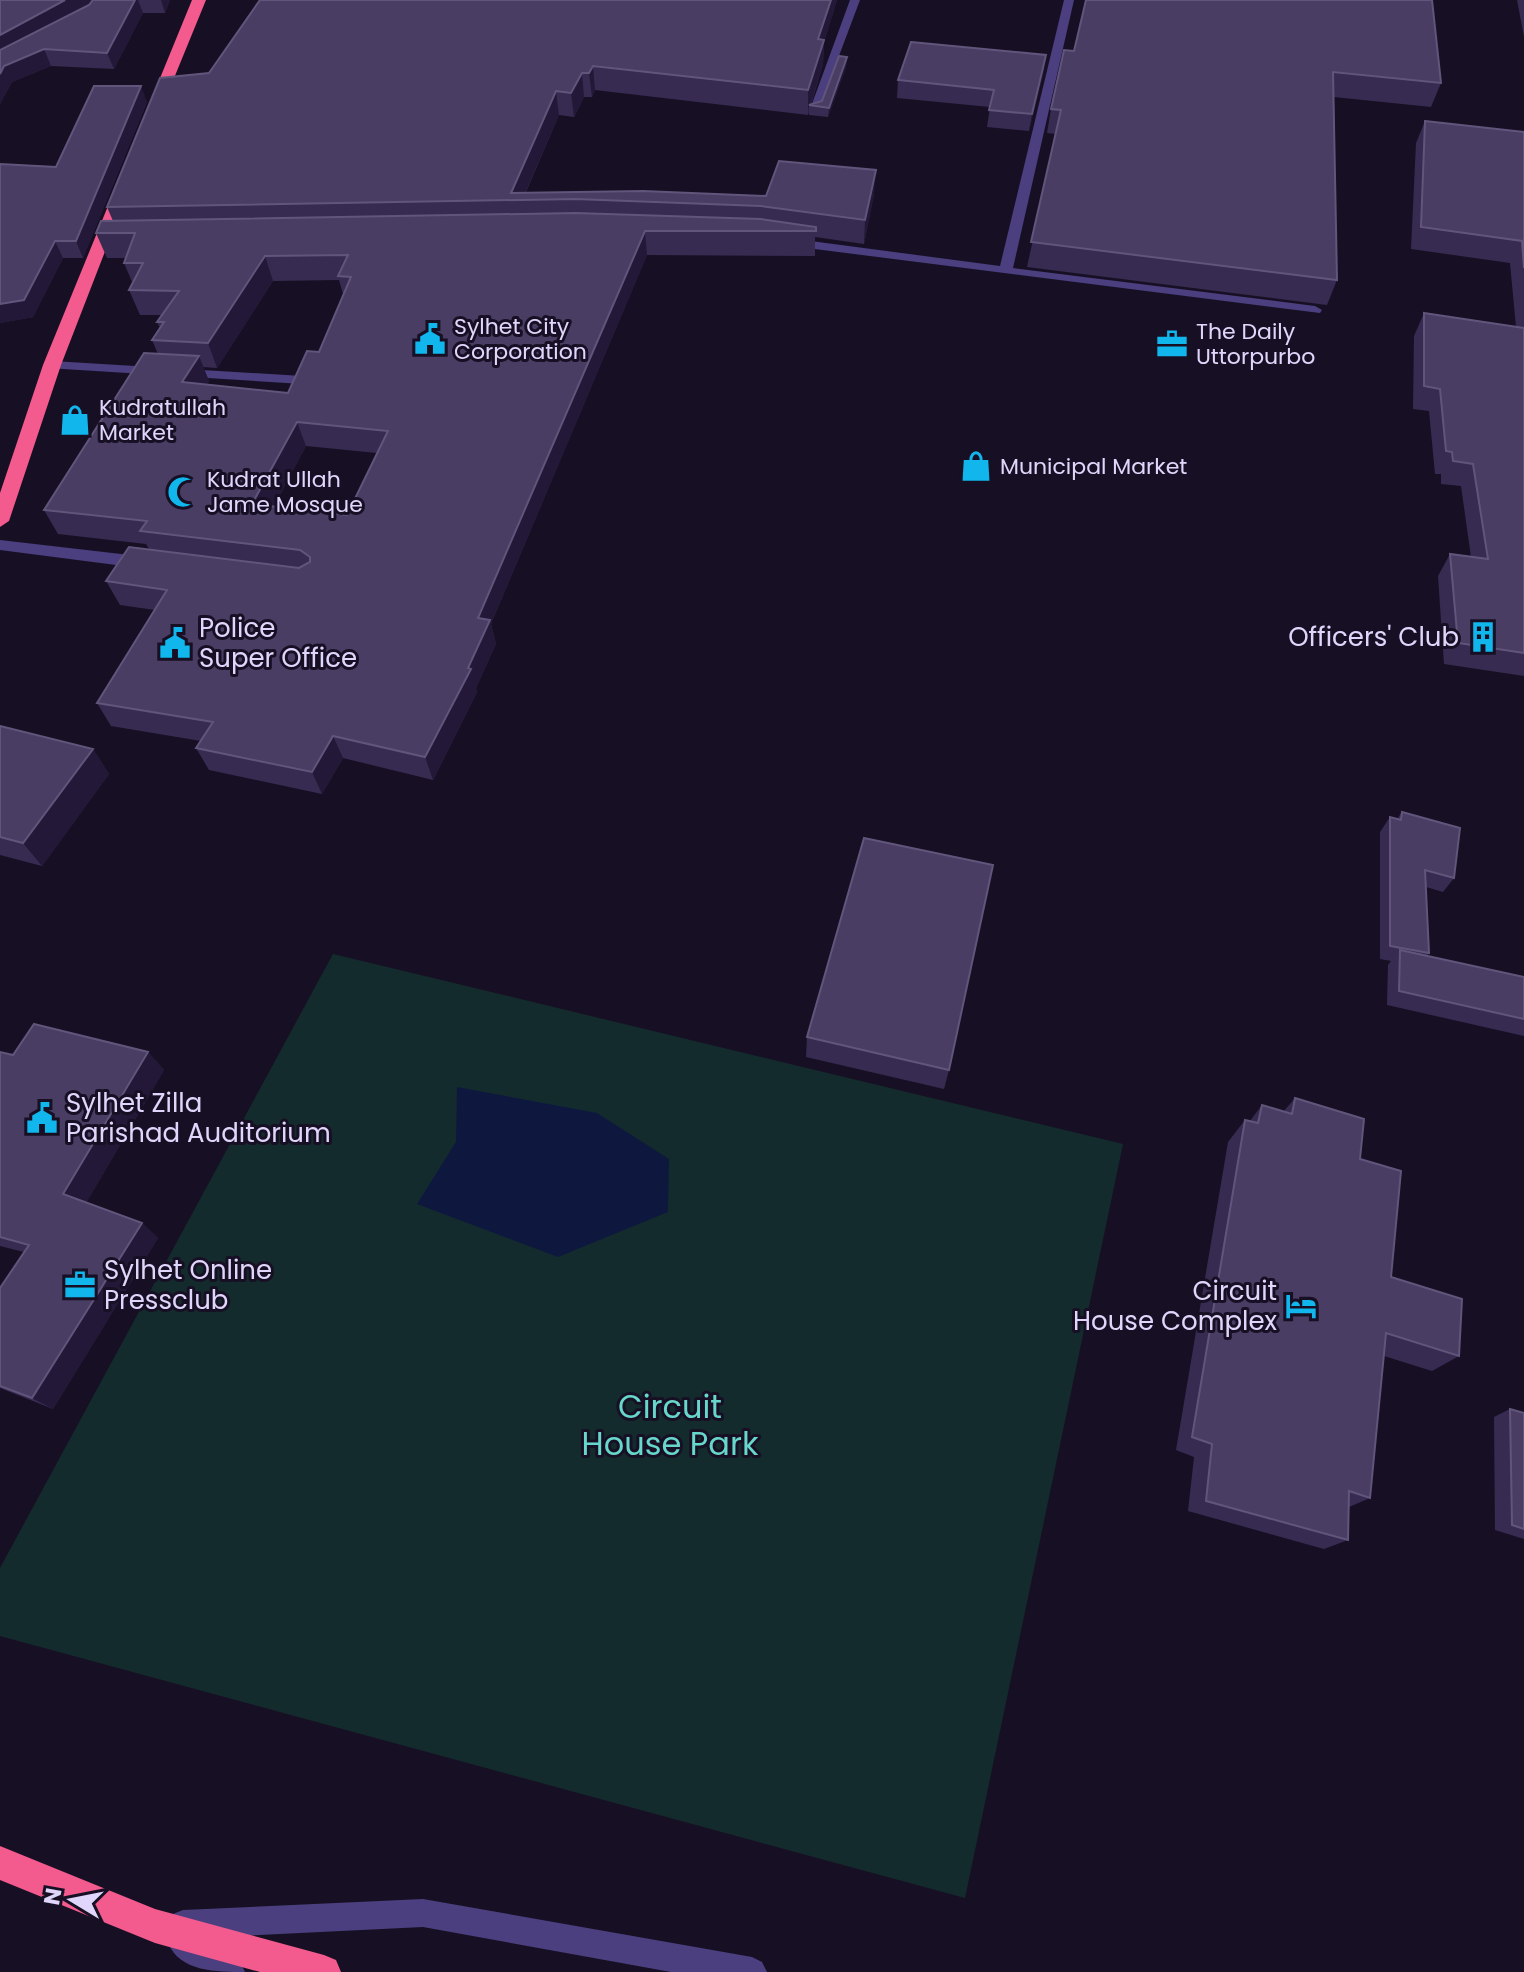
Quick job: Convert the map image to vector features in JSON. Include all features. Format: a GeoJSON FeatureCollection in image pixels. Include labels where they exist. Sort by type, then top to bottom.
{"type":"FeatureCollection","features":[{"type":"Feature","properties":{"kind":"highway"},"geometry":{"type":"LineString","coordinates":[[147,127],[199,0]]}},
{"type":"Feature","properties":{"kind":"highway"},"geometry":{"type":"LineString","coordinates":[[0,521],[52,365],[109,239],[130,169]]}},
{"type":"Feature","properties":{"kind":"highway"},"geometry":{"type":"LineString","coordinates":[[0,1863],[155,1926],[324,1972]]}},
{"type":"Feature","properties":{"kind":"street"},"geometry":{"type":"LineString","coordinates":[[813,109],[855,0]]}},
{"type":"Feature","properties":{"kind":"street"},"geometry":{"type":"LineString","coordinates":[[1006,271],[1069,0]]}},
{"type":"Feature","properties":{"kind":"street"},"geometry":{"type":"LineString","coordinates":[[777,240],[1315,310]]}},
{"type":"Feature","properties":{"kind":"street"},"geometry":{"type":"LineString","coordinates":[[52,365],[302,380]]}},
{"type":"Feature","properties":{"kind":"street"},"geometry":{"type":"LineString","coordinates":[[0,545],[170,566]]}},
{"type":"Feature","properties":{"kind":"street"},"geometry":{"type":"LineString","coordinates":[[155,1926],[423,1913],[752,1972]]}},
{"type":"Feature","properties":{"kind":"street"},"geometry":{"type":"LineString","coordinates":[[155,1926],[230,1972]]}},
{"type":"Feature","properties":{"kind":"green space","name":"Circuit House Park"},"geometry":{"type":"Polygon","coordinates":[[[333,954],[1123,1144],[965,1898],[0,1636],[0,1568],[333,954]]]}},
{"type":"Feature","properties":{"kind":"water"},"geometry":{"type":"Polygon","coordinates":[[[457,1087],[597,1113],[669,1159],[668,1212],[558,1257],[417,1204],[456,1142],[457,1087]]]}},
{"type":"Feature","properties":{"kind":"building"},"geometry":{"type":"Polygon","coordinates":[[[0,0],[65,0],[0,35],[0,0]]]}},
{"type":"Feature","properties":{"kind":"building"},"geometry":{"type":"Polygon","coordinates":[[[93,0],[135,0],[107,53],[44,49],[4,66],[0,74],[0,50],[89,5],[93,0]]]}},
{"type":"Feature","properties":{"kind":"building"},"geometry":{"type":"Polygon","coordinates":[[[260,0],[831,0],[818,39],[824,40],[808,90],[593,66],[589,73],[582,73],[571,93],[556,91],[511,193],[643,191],[766,196],[779,161],[876,170],[865,220],[761,206],[575,199],[107,207],[160,78],[209,73],[260,0]]]}},
{"type":"Feature","properties":{"kind":"building"},"geometry":{"type":"Polygon","coordinates":[[[1086,0],[1432,0],[1441,83],[1333,72],[1337,280],[1031,242],[1061,110],[1051,109],[1064,50],[1074,51],[1086,0]]]}},
{"type":"Feature","properties":{"kind":"building"},"geometry":{"type":"Polygon","coordinates":[[[911,42],[1046,55],[1032,114],[989,110],[994,90],[898,80],[911,42]]]}},
{"type":"Feature","properties":{"kind":"building"},"geometry":{"type":"Polygon","coordinates":[[[839,56],[847,57],[829,108],[809,105],[822,101],[839,56]]]}},
{"type":"Feature","properties":{"kind":"building"},"geometry":{"type":"Polygon","coordinates":[[[94,86],[141,86],[76,241],[55,241],[24,300],[0,304],[0,164],[56,167],[94,86]]]}},
{"type":"Feature","properties":{"kind":"building"},"geometry":{"type":"Polygon","coordinates":[[[1425,121],[1524,132],[1524,268],[1522,241],[1421,227],[1425,121]]]}},
{"type":"Feature","properties":{"kind":"building"},"geometry":{"type":"Polygon","coordinates":[[[575,213],[761,219],[816,227],[816,231],[645,231],[478,618],[490,620],[468,668],[471,669],[425,757],[333,736],[312,772],[196,748],[213,722],[97,703],[167,590],[106,581],[129,547],[299,568],[310,562],[310,557],[300,550],[140,531],[147,521],[44,510],[144,353],[199,356],[182,382],[288,393],[307,351],[319,352],[351,277],[338,276],[348,255],[265,256],[208,343],[152,340],[164,322],[157,322],[179,291],[129,290],[143,263],[124,263],[135,233],[96,233],[101,221],[575,213]],[[297,422],[252,504],[347,515],[388,431],[297,422]]]}},
{"type":"Feature","properties":{"kind":"building"},"geometry":{"type":"Polygon","coordinates":[[[1424,313],[1524,328],[1524,653],[1458,643],[1450,554],[1488,559],[1473,464],[1453,461],[1452,452],[1446,451],[1440,389],[1424,386],[1424,313]]]}},
{"type":"Feature","properties":{"kind":"building"},"geometry":{"type":"Polygon","coordinates":[[[0,726],[93,749],[23,843],[0,837],[0,726]]]}},
{"type":"Feature","properties":{"kind":"building"},"geometry":{"type":"Polygon","coordinates":[[[1402,812],[1460,828],[1454,878],[1425,870],[1429,953],[1390,946],[1390,817],[1401,820],[1402,812]]]}},
{"type":"Feature","properties":{"kind":"building"},"geometry":{"type":"Polygon","coordinates":[[[864,838],[993,865],[949,1070],[807,1037],[864,838]]]}},
{"type":"Feature","properties":{"kind":"building"},"geometry":{"type":"Polygon","coordinates":[[[1400,950],[1524,977],[1524,1019],[1399,991],[1400,950]]]}},
{"type":"Feature","properties":{"kind":"building"},"geometry":{"type":"Polygon","coordinates":[[[34,1024],[148,1052],[63,1194],[142,1223],[32,1398],[0,1386],[0,1288],[29,1245],[0,1237],[0,1052],[13,1055],[34,1024]]]}},
{"type":"Feature","properties":{"kind":"building","name":"Circuit House Complex"},"geometry":{"type":"Polygon","coordinates":[[[1295,1098],[1364,1119],[1360,1159],[1401,1171],[1391,1277],[1462,1299],[1459,1356],[1386,1333],[1370,1498],[1349,1491],[1348,1540],[1206,1501],[1212,1444],[1192,1437],[1245,1120],[1258,1123],[1262,1105],[1292,1114],[1295,1098]]]}},
{"type":"Feature","properties":{"kind":"building"},"geometry":{"type":"Polygon","coordinates":[[[1510,1409],[1524,1413],[1524,1529],[1512,1525],[1510,1409]]]}},
{"type":"Feature","properties":{"kind":"place","name":"Sylhet City Corporation"},"geometry":{"type":"Point","coordinates":[430,339]}},
{"type":"Feature","properties":{"kind":"place","name":"The Daily Uttorpurbo"},"geometry":{"type":"Point","coordinates":[1172,344]}},
{"type":"Feature","properties":{"kind":"place","name":"Kudratullah Market"},"geometry":{"type":"Point","coordinates":[75,420]}},
{"type":"Feature","properties":{"kind":"place","name":"Municipal Market"},"geometry":{"type":"Point","coordinates":[976,466]}},
{"type":"Feature","properties":{"kind":"place","name":"Kudrat Ullah Jame Mosque"},"geometry":{"type":"Point","coordinates":[183,492]}},
{"type":"Feature","properties":{"kind":"place","name":"Officers' Club"},"geometry":{"type":"Point","coordinates":[1483,637]}},
{"type":"Feature","properties":{"kind":"place","name":"Police Super Office"},"geometry":{"type":"Point","coordinates":[175,643]}},
{"type":"Feature","properties":{"kind":"place","name":"Sylhet Zilla Parishad Auditorium"},"geometry":{"type":"Point","coordinates":[42,1118]}},
{"type":"Feature","properties":{"kind":"place","name":"Sylhet Online Pressclub"},"geometry":{"type":"Point","coordinates":[80,1285]}},
{"type":"Feature","properties":{"kind":"place","name":"Circuit House Complex"},"geometry":{"type":"Point","coordinates":[1301,1306]}}]}
